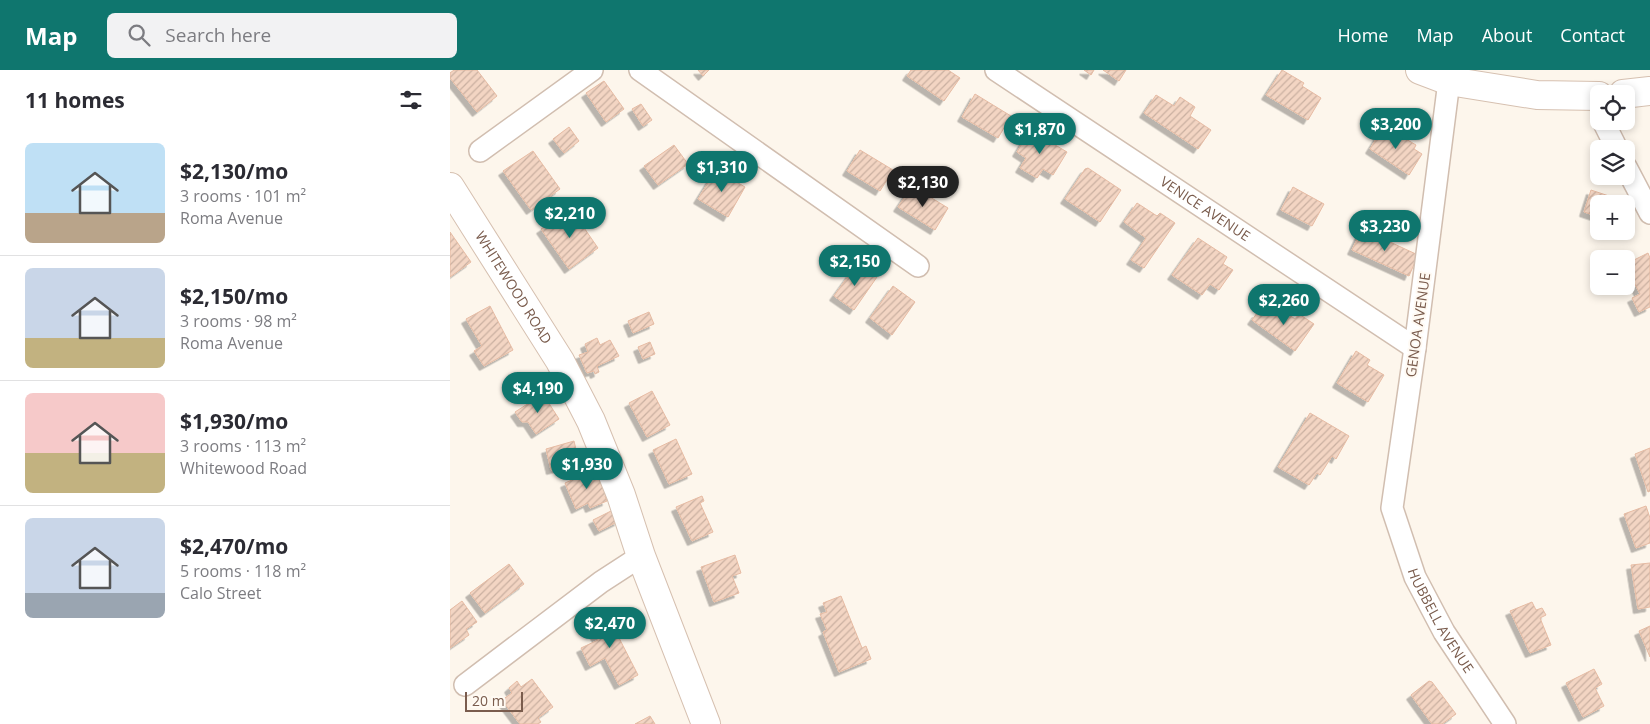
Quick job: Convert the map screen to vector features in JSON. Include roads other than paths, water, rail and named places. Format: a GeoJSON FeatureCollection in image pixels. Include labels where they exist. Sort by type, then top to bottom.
{"type":"FeatureCollection","features":[{"type":"Feature","properties":{"kind":"street"},"geometry":{"type":"LineString","coordinates":[[480,151],[592,70]]}},
{"type":"Feature","properties":{"kind":"street"},"geometry":{"type":"LineString","coordinates":[[640,70],[918,266]]}},
{"type":"Feature","properties":{"kind":"street","name":"VENICE AVENUE"},"geometry":{"type":"LineString","coordinates":[[996,70],[1415,348]]}},
{"type":"Feature","properties":{"kind":"street"},"geometry":{"type":"LineString","coordinates":[[1420,70],[1449,81],[1590,101]]}},
{"type":"Feature","properties":{"kind":"street","name":"GENOA AVENUE"},"geometry":{"type":"LineString","coordinates":[[1392,508],[1415,348],[1449,81]]}},
{"type":"Feature","properties":{"kind":"street"},"geometry":{"type":"LineString","coordinates":[[1635,93],[1650,91]]}},
{"type":"Feature","properties":{"kind":"street"},"geometry":{"type":"LineString","coordinates":[[1635,184],[1650,213]]}},
{"type":"Feature","properties":{"kind":"street","name":"WHITEWOOD ROAD"},"geometry":{"type":"LineString","coordinates":[[450,187],[560,361],[591,421],[706,724]]}},
{"type":"Feature","properties":{"kind":"street","name":"HUBBELL AVENUE"},"geometry":{"type":"LineString","coordinates":[[1392,508],[1415,577],[1444,632],[1505,724]]}},
{"type":"Feature","properties":{"kind":"street"},"geometry":{"type":"LineString","coordinates":[[464,685],[601,582],[641,556]]}}]}
